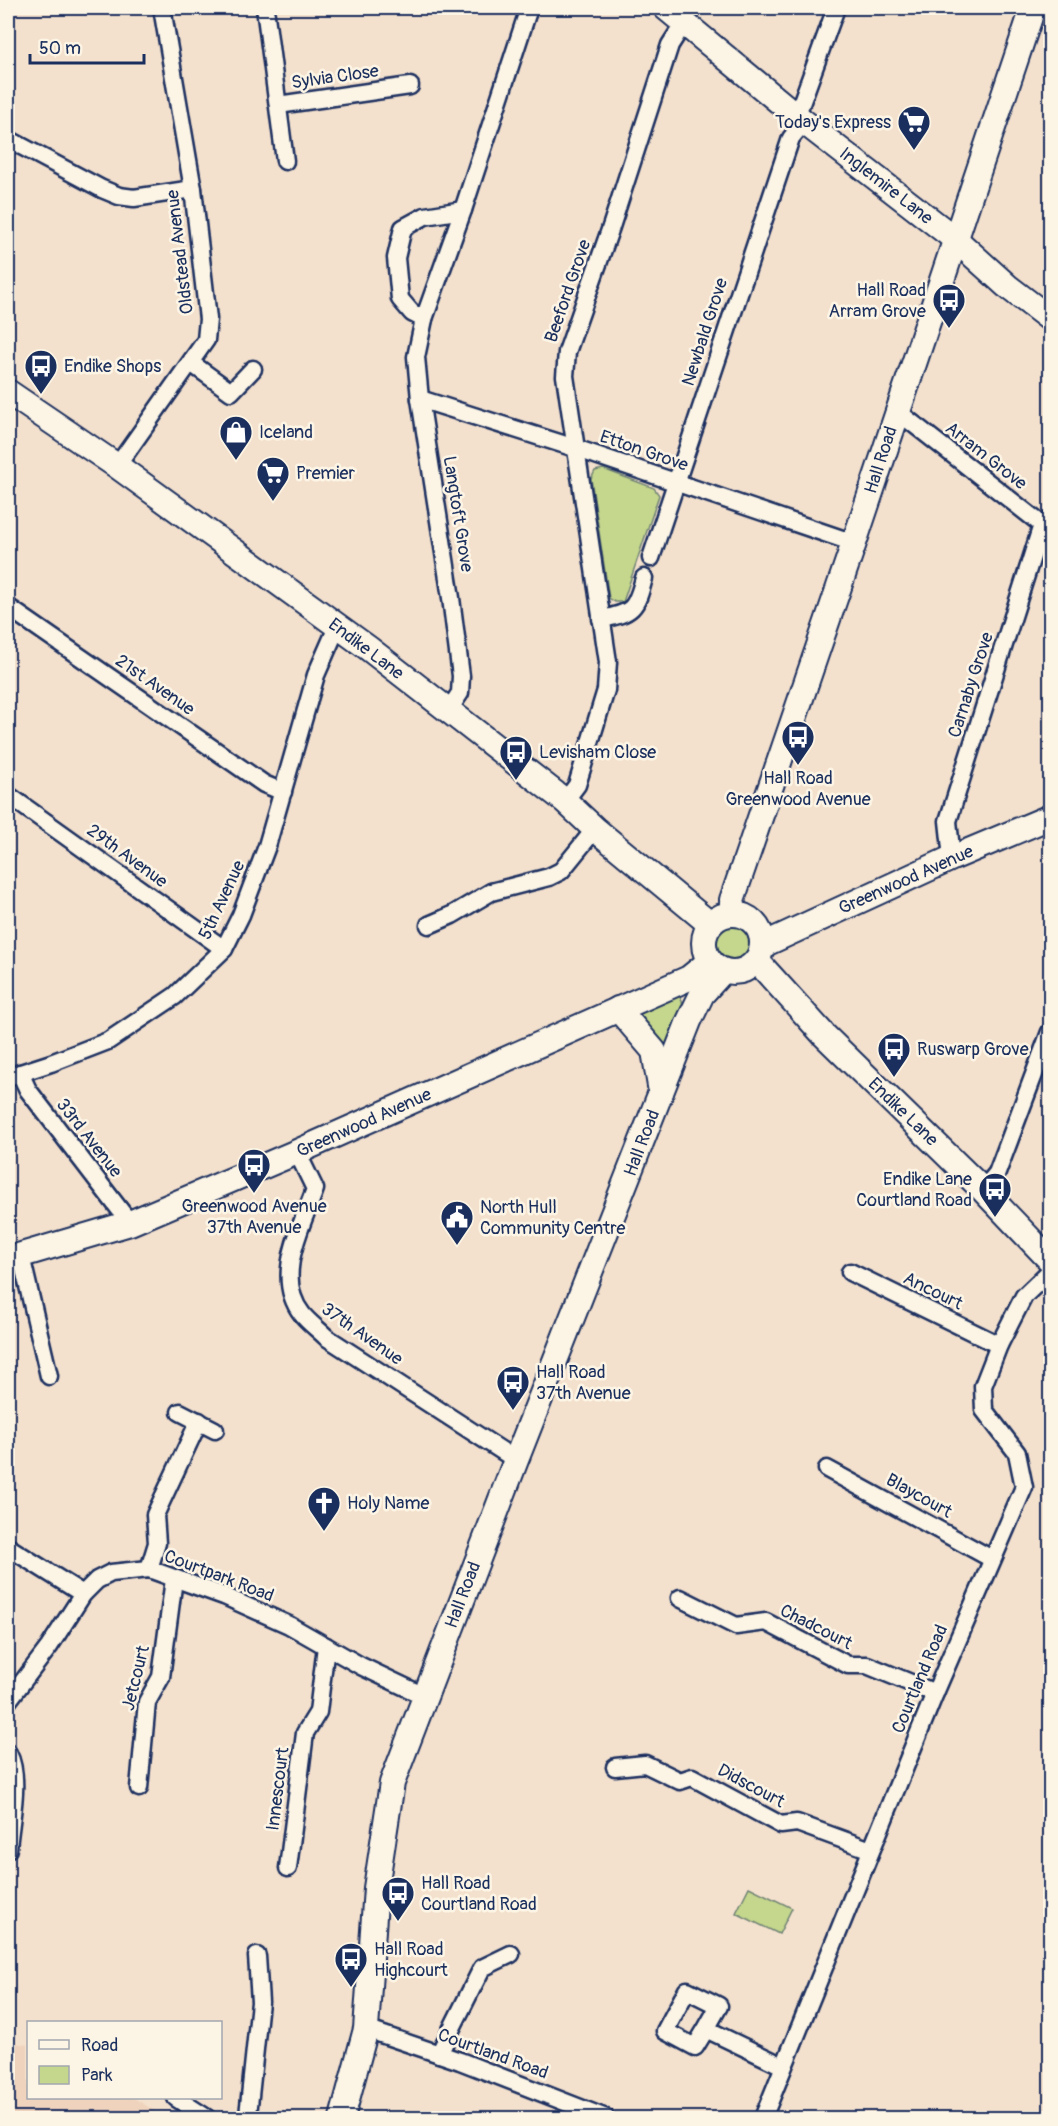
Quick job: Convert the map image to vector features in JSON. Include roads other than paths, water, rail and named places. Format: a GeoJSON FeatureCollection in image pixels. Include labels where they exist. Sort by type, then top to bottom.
{"type":"FeatureCollection","features":[{"type":"Feature","properties":{"kind":"street","name":"Oldstead Avenue"},"geometry":{"type":"LineString","coordinates":[[117,466],[206,340],[208,319],[193,189],[162,8]]}},
{"type":"Feature","properties":{"kind":"street","name":"Sylvia Close"},"geometry":{"type":"LineString","coordinates":[[264,8],[285,161]]}},
{"type":"Feature","properties":{"kind":"street","name":"Langtoft Grove"},"geometry":{"type":"LineString","coordinates":[[448,711],[460,693],[461,676],[420,399],[416,357],[424,319],[463,210],[529,8]]}},
{"type":"Feature","properties":{"kind":"street","name":"Inglemire Lane"},"geometry":{"type":"LineString","coordinates":[[666,8],[800,118],[955,239],[1050,319]]}},
{"type":"Feature","properties":{"kind":"street","name":"Newbald Grove"},"geometry":{"type":"LineString","coordinates":[[651,558],[791,138],[800,118],[801,104],[836,8]]}},
{"type":"Feature","properties":{"kind":"street","name":"Hall Road"},"geometry":{"type":"LineString","coordinates":[[735,913],[732,900],[1033,8]]}},
{"type":"Feature","properties":{"kind":"street","name":"Beeford Grove"},"geometry":{"type":"LineString","coordinates":[[601,619],[565,376],[567,352],[611,227],[670,45],[684,23]]}},
{"type":"Feature","properties":{"kind":"street","name":"Sylvia Close"},"geometry":{"type":"LineString","coordinates":[[278,105],[404,93]]}},
{"type":"Feature","properties":{"kind":"street"},"geometry":{"type":"LineString","coordinates":[[8,139],[119,196],[134,198],[193,189]]}},
{"type":"Feature","properties":{"kind":"street"},"geometry":{"type":"LineString","coordinates":[[424,319],[412,313],[400,298],[396,258],[403,228],[425,216],[463,210]]}},
{"type":"Feature","properties":{"kind":"street"},"geometry":{"type":"LineString","coordinates":[[191,363],[231,392],[253,369]]}},
{"type":"Feature","properties":{"kind":"street","name":"Endike Lane"},"geometry":{"type":"LineString","coordinates":[[8,392],[117,466],[338,627],[565,801],[595,829],[710,924]]}},
{"type":"Feature","properties":{"kind":"street","name":"Etton Grove"},"geometry":{"type":"LineString","coordinates":[[420,399],[575,448],[854,543]]}},
{"type":"Feature","properties":{"kind":"street","name":"Arram Grove"},"geometry":{"type":"LineString","coordinates":[[897,411],[1046,528]]}},
{"type":"Feature","properties":{"kind":"street","name":"Carnaby Grove"},"geometry":{"type":"LineString","coordinates":[[952,858],[948,821],[1046,528]]}},
{"type":"Feature","properties":{"kind":"street"},"geometry":{"type":"LineString","coordinates":[[565,801],[577,784],[606,690],[608,662],[601,619],[632,610],[639,597],[644,578]]}},
{"type":"Feature","properties":{"kind":"street","name":"21st Avenue"},"geometry":{"type":"LineString","coordinates":[[8,607],[264,784],[284,792]]}},
{"type":"Feature","properties":{"kind":"street","name":"5th Avenue"},"geometry":{"type":"LineString","coordinates":[[14,1075],[108,1041],[175,996],[224,949],[241,915],[267,846],[316,675],[338,627]]}},
{"type":"Feature","properties":{"kind":"street","name":"29th Avenue"},"geometry":{"type":"LineString","coordinates":[[8,795],[224,949]]}},
{"type":"Feature","properties":{"kind":"street","name":"Greenwood Avenue"},"geometry":{"type":"LineString","coordinates":[[760,953],[952,858],[1050,817]]}},
{"type":"Feature","properties":{"kind":"street"},"geometry":{"type":"LineString","coordinates":[[429,925],[452,915],[492,891],[549,877],[561,871],[595,829]]}},
{"type":"Feature","properties":{"kind":"street"},"geometry":{"type":"LineString","coordinates":[[735,913],[750,918],[760,928],[760,953],[747,969],[735,973],[716,966],[704,949],[705,936],[710,924],[717,918],[735,913]]}},
{"type":"Feature","properties":{"kind":"street","name":"Endike Lane"},"geometry":{"type":"LineString","coordinates":[[760,953],[824,1035],[983,1190],[1050,1260]]}},
{"type":"Feature","properties":{"kind":"street","name":"Hall Road"},"geometry":{"type":"LineString","coordinates":[[342,2118],[366,2030],[376,1888],[392,1783],[661,1092],[716,966]]}},
{"type":"Feature","properties":{"kind":"street","name":"Greenwood Avenue"},"geometry":{"type":"LineString","coordinates":[[14,1257],[130,1223],[297,1152],[716,966]]}},
{"type":"Feature","properties":{"kind":"street","name":"Hall Road"},"geometry":{"type":"LineString","coordinates":[[618,1009],[654,1051],[661,1092]]}},
{"type":"Feature","properties":{"kind":"street"},"geometry":{"type":"LineString","coordinates":[[983,1190],[997,1173],[1050,1032]]}},
{"type":"Feature","properties":{"kind":"street","name":"33rd Avenue"},"geometry":{"type":"LineString","coordinates":[[14,1075],[130,1223]]}},
{"type":"Feature","properties":{"kind":"street","name":"37th Avenue"},"geometry":{"type":"LineString","coordinates":[[297,1152],[315,1189],[291,1255],[290,1288],[301,1313],[326,1337],[516,1460]]}},
{"type":"Feature","properties":{"kind":"street"},"geometry":{"type":"LineString","coordinates":[[14,1257],[49,1376]]}},
{"type":"Feature","properties":{"kind":"street","name":"Courtland Road"},"geometry":{"type":"LineString","coordinates":[[763,2118],[935,1693],[1024,1487],[1017,1453],[984,1410],[983,1386],[999,1345],[1024,1296],[1050,1271]]}},
{"type":"Feature","properties":{"kind":"street","name":"Ancourt"},"geometry":{"type":"LineString","coordinates":[[850,1272],[999,1345]]}},
{"type":"Feature","properties":{"kind":"street"},"geometry":{"type":"LineString","coordinates":[[180,1412],[215,1430]]}},
{"type":"Feature","properties":{"kind":"street"},"geometry":{"type":"LineString","coordinates":[[149,1569],[157,1543],[155,1515],[199,1421]]}},
{"type":"Feature","properties":{"kind":"street","name":"Blaycourt"},"geometry":{"type":"LineString","coordinates":[[827,1469],[992,1559]]}},
{"type":"Feature","properties":{"kind":"street"},"geometry":{"type":"LineString","coordinates":[[8,1547],[83,1594]]}},
{"type":"Feature","properties":{"kind":"street","name":"Courtpark Road"},"geometry":{"type":"LineString","coordinates":[[8,1701],[50,1647],[83,1594],[97,1580],[111,1573],[149,1569],[224,1596],[279,1621],[361,1666],[424,1696]]}},
{"type":"Feature","properties":{"kind":"street","name":"Jetcourt"},"geometry":{"type":"LineString","coordinates":[[139,1788],[147,1702],[161,1677],[174,1579]]}},
{"type":"Feature","properties":{"kind":"street","name":"Chadcourt"},"geometry":{"type":"LineString","coordinates":[[680,1598],[736,1626],[766,1622],[848,1665],[867,1665],[935,1693]]}},
{"type":"Feature","properties":{"kind":"street","name":"Innescourt"},"geometry":{"type":"LineString","coordinates":[[288,1868],[305,1733],[318,1712],[326,1646]]}},
{"type":"Feature","properties":{"kind":"street"},"geometry":{"type":"LineString","coordinates":[[8,1753],[13,1763],[14,1782],[8,1849]]}},
{"type":"Feature","properties":{"kind":"street","name":"Didscourt"},"geometry":{"type":"LineString","coordinates":[[615,1767],[645,1764],[680,1781],[692,1777],[781,1825],[797,1823],[871,1850]]}},
{"type":"Feature","properties":{"kind":"street"},"geometry":{"type":"LineString","coordinates":[[439,2054],[482,1968],[511,1954]]}},
{"type":"Feature","properties":{"kind":"street"},"geometry":{"type":"LineString","coordinates":[[246,2118],[260,2002],[257,1956]]}},
{"type":"Feature","properties":{"kind":"street"},"geometry":{"type":"LineString","coordinates":[[705,2028],[783,2066]]}},
{"type":"Feature","properties":{"kind":"street","name":"Courtland Road"},"geometry":{"type":"LineString","coordinates":[[366,2030],[439,2054],[606,2118]]}},
{"type":"Feature","properties":{"kind":"street"},"geometry":{"type":"LineString","coordinates":[[179,2099],[207,2118]]}},
{"type":"Feature","properties":{"kind":"place","name":"Today's Express"},"geometry":{"type":"Point","coordinates":[914,151]}},
{"type":"Feature","properties":{"kind":"place","name":"Hall Road Arram Grove"},"geometry":{"type":"Point","coordinates":[949,329]}},
{"type":"Feature","properties":{"kind":"place","name":"Endike Shops"},"geometry":{"type":"Point","coordinates":[41,395]}},
{"type":"Feature","properties":{"kind":"place","name":"Iceland"},"geometry":{"type":"Point","coordinates":[236,461]}},
{"type":"Feature","properties":{"kind":"place","name":"Premier"},"geometry":{"type":"Point","coordinates":[273,502]}},
{"type":"Feature","properties":{"kind":"place","name":"Hall Road Greenwood Avenue"},"geometry":{"type":"Point","coordinates":[798,766]}},
{"type":"Feature","properties":{"kind":"place","name":"Levisham Close"},"geometry":{"type":"Point","coordinates":[516,781]}},
{"type":"Feature","properties":{"kind":"place","name":"Ruswarp Grove"},"geometry":{"type":"Point","coordinates":[894,1078]}},
{"type":"Feature","properties":{"kind":"place","name":"Greenwood Avenue 37th Avenue"},"geometry":{"type":"Point","coordinates":[254,1194]}},
{"type":"Feature","properties":{"kind":"place","name":"Endike Lane Courtland Road"},"geometry":{"type":"Point","coordinates":[995,1218]}},
{"type":"Feature","properties":{"kind":"place","name":"North Hull Community Centre"},"geometry":{"type":"Point","coordinates":[457,1246]}},
{"type":"Feature","properties":{"kind":"place","name":"Hall Road 37th Avenue"},"geometry":{"type":"Point","coordinates":[513,1411]}},
{"type":"Feature","properties":{"kind":"place","name":"Holy Name"},"geometry":{"type":"Point","coordinates":[324,1532]}},
{"type":"Feature","properties":{"kind":"place","name":"Hall Road Courtland Road"},"geometry":{"type":"Point","coordinates":[398,1922]}},
{"type":"Feature","properties":{"kind":"place","name":"Hall Road Highcourt"},"geometry":{"type":"Point","coordinates":[351,1988]}}]}
